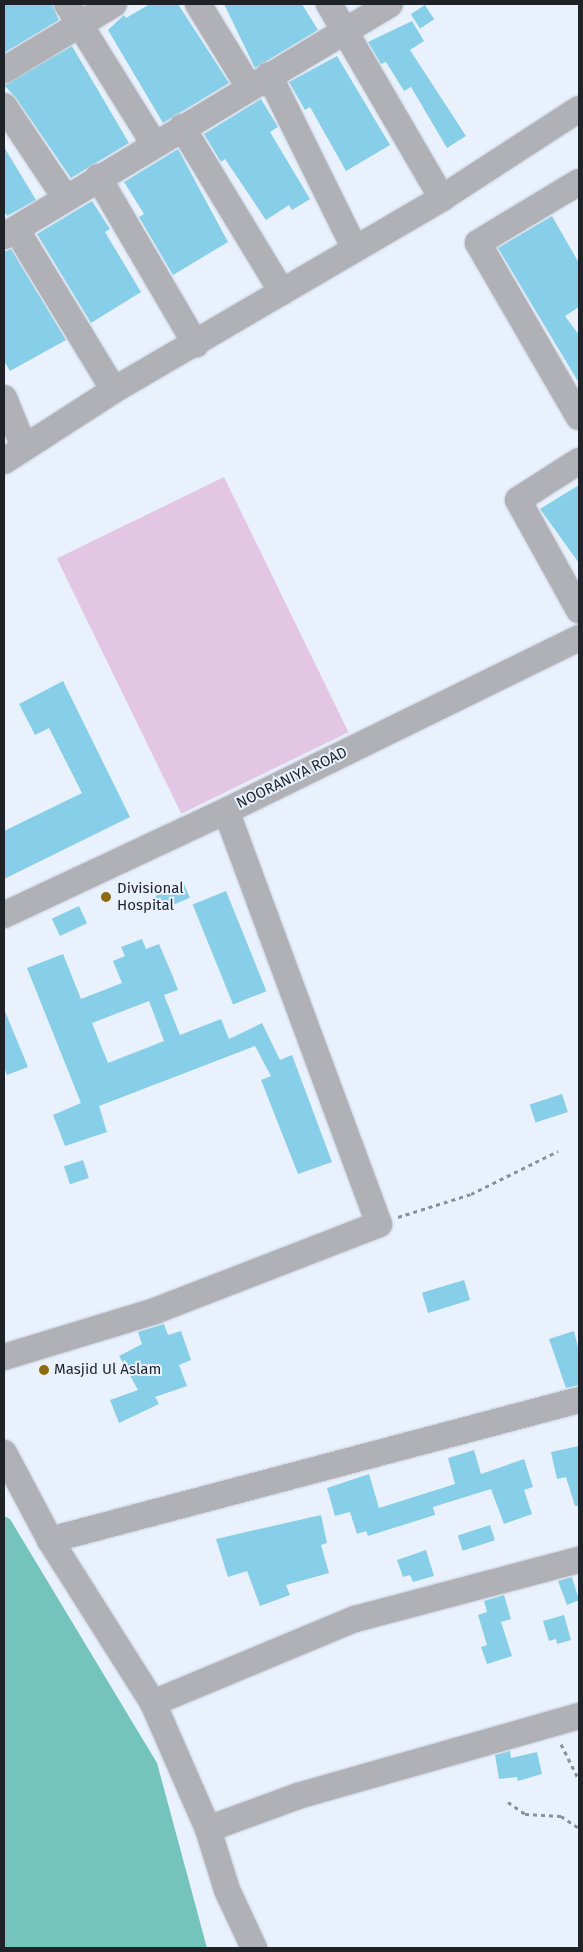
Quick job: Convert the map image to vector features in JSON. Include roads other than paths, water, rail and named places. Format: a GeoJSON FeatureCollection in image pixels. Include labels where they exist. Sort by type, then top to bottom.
{"type":"FeatureCollection","features":[{"type":"Feature","properties":{"kind":"street"},"geometry":{"type":"LineString","coordinates":[[4,70],[73,14],[114,4]]}},
{"type":"Feature","properties":{"kind":"street"},"geometry":{"type":"LineString","coordinates":[[198,4],[259,81],[355,249]]}},
{"type":"Feature","properties":{"kind":"street"},"geometry":{"type":"LineString","coordinates":[[329,4],[442,198]]}},
{"type":"Feature","properties":{"kind":"street"},"geometry":{"type":"LineString","coordinates":[[114,390],[10,233],[64,197],[390,4]]}},
{"type":"Feature","properties":{"kind":"street"},"geometry":{"type":"LineString","coordinates":[[73,14],[154,144]]}},
{"type":"Feature","properties":{"kind":"street"},"geometry":{"type":"LineString","coordinates":[[4,106],[64,197]]}},
{"type":"Feature","properties":{"kind":"street"},"geometry":{"type":"LineString","coordinates":[[4,398],[14,453],[114,390],[196,344],[442,198],[579,109]]}},
{"type":"Feature","properties":{"kind":"street"},"geometry":{"type":"LineString","coordinates":[[182,127],[282,292]]}},
{"type":"Feature","properties":{"kind":"street"},"geometry":{"type":"LineString","coordinates":[[98,177],[196,344]]}},
{"type":"Feature","properties":{"kind":"street"},"geometry":{"type":"LineString","coordinates":[[575,193],[478,243],[579,417]]}},
{"type":"Feature","properties":{"kind":"street"},"geometry":{"type":"LineString","coordinates":[[579,461],[518,500],[579,610]]}},
{"type":"Feature","properties":{"kind":"street","name":"NOORANIYA ROAD"},"geometry":{"type":"LineString","coordinates":[[4,915],[226,811],[579,638]]}},
{"type":"Feature","properties":{"kind":"street"},"geometry":{"type":"LineString","coordinates":[[4,1357],[155,1311],[379,1224],[226,811]]}},
{"type":"Feature","properties":{"kind":"street"},"geometry":{"type":"LineString","coordinates":[[50,1540],[579,1400]]}},
{"type":"Feature","properties":{"kind":"street"},"geometry":{"type":"LineString","coordinates":[[4,1453],[50,1540],[153,1703],[208,1829],[227,1890],[254,1948]]}},
{"type":"Feature","properties":{"kind":"street"},"geometry":{"type":"LineString","coordinates":[[153,1703],[355,1619],[579,1560]]}},
{"type":"Feature","properties":{"kind":"street"},"geometry":{"type":"LineString","coordinates":[[208,1829],[298,1796],[575,1717]]}},
{"type":"Feature","properties":{"kind":"place","name":"Divisional Hospital"},"geometry":{"type":"Point","coordinates":[106,897]}},
{"type":"Feature","properties":{"kind":"place","name":"Masjid Ul Aslam"},"geometry":{"type":"Point","coordinates":[44,1370]}}]}
